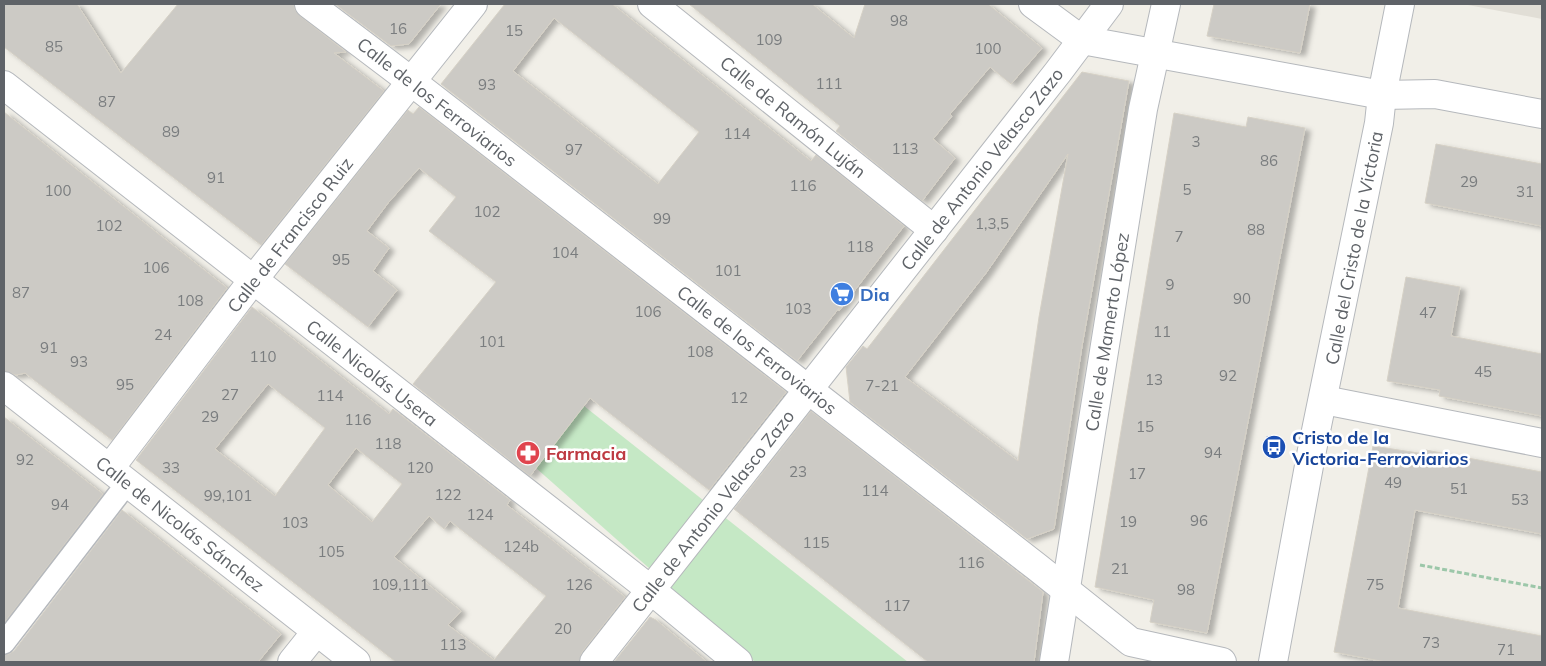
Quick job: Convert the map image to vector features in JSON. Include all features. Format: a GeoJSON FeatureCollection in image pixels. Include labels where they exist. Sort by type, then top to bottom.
{"type":"FeatureCollection","features":[{"type":"Feature","properties":{"kind":"street","name":"Calle de los Ferroviarios"},"geometry":{"type":"LineString","coordinates":[[309,4],[412,82],[1131,642],[1222,662]]}},
{"type":"Feature","properties":{"kind":"street","name":"Calle de Francisco Ruiz"},"geometry":{"type":"LineString","coordinates":[[4,643],[253,280],[474,4]]}},
{"type":"Feature","properties":{"kind":"street","name":"Calle de Ramón Luján"},"geometry":{"type":"LineString","coordinates":[[652,4],[934,230]]}},
{"type":"Feature","properties":{"kind":"street"},"geometry":{"type":"LineString","coordinates":[[1033,4],[1082,40],[1382,95],[1435,94],[1542,114]]}},
{"type":"Feature","properties":{"kind":"street","name":"Calle de Antonio Velasco Zazo"},"geometry":{"type":"LineString","coordinates":[[594,662],[1109,4]]}},
{"type":"Feature","properties":{"kind":"street","name":"Calle de Mamerto López"},"geometry":{"type":"LineString","coordinates":[[1054,662],[1143,109],[1166,4]]}},
{"type":"Feature","properties":{"kind":"street","name":"Calle del Cristo de la Victoria"},"geometry":{"type":"LineString","coordinates":[[1273,662],[1311,455],[1324,400],[1379,123],[1382,95],[1400,4]]}},
{"type":"Feature","properties":{"kind":"street","name":"Calle Nicolás Usera"},"geometry":{"type":"LineString","coordinates":[[4,86],[651,590],[738,662]]}},
{"type":"Feature","properties":{"kind":"street","name":"Calle de Nicolás Sánchez"},"geometry":{"type":"LineString","coordinates":[[4,386],[356,662]]}},
{"type":"Feature","properties":{"kind":"street"},"geometry":{"type":"LineString","coordinates":[[1324,400],[1542,443]]}},
{"type":"Feature","properties":{"kind":"street"},"geometry":{"type":"LineString","coordinates":[[292,662],[316,632]]}},
{"type":"Feature","properties":{"kind":"path"},"geometry":{"type":"LineString","coordinates":[[1420,565],[1542,588]]}},
{"type":"Feature","properties":{"kind":"shaded area"},"geometry":{"type":"Polygon","coordinates":[[[1542,4],[1542,19],[1468,5],[1542,4]]]}},
{"type":"Feature","properties":{"kind":"green space"},"geometry":{"type":"Polygon","coordinates":[[[584,406],[908,662],[755,662],[536,468],[584,406]]]}},
{"type":"Feature","properties":{"kind":"building"},"geometry":{"type":"Polygon","coordinates":[[[4,4],[77,4],[121,73],[178,4],[294,4],[295,10],[300,16],[346,52],[334,53],[384,91],[261,245],[4,47],[4,4]]]}},
{"type":"Feature","properties":{"kind":"building"},"geometry":{"type":"Polygon","coordinates":[[[335,4],[441,4],[409,44],[391,46],[335,4]]]}},
{"type":"Feature","properties":{"kind":"building"},"geometry":{"type":"Polygon","coordinates":[[[505,4],[612,4],[811,161],[816,155],[904,226],[839,311],[839,308],[797,361],[441,84],[505,4]],[[554,18],[513,71],[658,184],[699,132],[554,18]]]}},
{"type":"Feature","properties":{"kind":"building"},"geometry":{"type":"Polygon","coordinates":[[[689,4],[812,4],[854,38],[865,4],[988,4],[1042,48],[1011,84],[990,67],[950,114],[952,116],[933,139],[955,158],[922,201],[836,131],[840,126],[689,4]]]}},
{"type":"Feature","properties":{"kind":"building"},"geometry":{"type":"Polygon","coordinates":[[[1214,4],[1310,4],[1300,53],[1207,36],[1214,4]]]}},
{"type":"Feature","properties":{"kind":"building"},"geometry":{"type":"Polygon","coordinates":[[[1082,72],[1129,81],[1082,346],[1054,529],[1027,539],[850,402],[846,367],[863,346],[867,349],[1082,72]],[[1068,154],[986,273],[905,377],[1018,461],[1039,317],[1068,154]]]}},
{"type":"Feature","properties":{"kind":"building"},"geometry":{"type":"Polygon","coordinates":[[[419,107],[786,392],[709,490],[590,398],[530,476],[413,384],[496,282],[429,231],[456,197],[419,168],[388,203],[367,231],[389,248],[373,271],[397,290],[368,327],[285,264],[408,110],[413,114],[419,107]]]}},
{"type":"Feature","properties":{"kind":"building"},"geometry":{"type":"Polygon","coordinates":[[[4,112],[227,288],[112,440],[25,373],[16,375],[4,371],[4,112]]]}},
{"type":"Feature","properties":{"kind":"building"},"geometry":{"type":"Polygon","coordinates":[[[1174,113],[1246,127],[1248,117],[1305,128],[1207,633],[1150,622],[1154,600],[1095,587],[1174,113]]]}},
{"type":"Feature","properties":{"kind":"building"},"geometry":{"type":"Polygon","coordinates":[[[1436,144],[1542,164],[1542,226],[1425,203],[1436,144]]]}},
{"type":"Feature","properties":{"kind":"building"},"geometry":{"type":"Polygon","coordinates":[[[1406,277],[1460,287],[1451,336],[1542,354],[1542,416],[1439,396],[1440,390],[1387,381],[1406,277]]]}},
{"type":"Feature","properties":{"kind":"building"},"geometry":{"type":"Polygon","coordinates":[[[252,307],[389,414],[393,409],[510,500],[507,505],[625,597],[582,652],[579,662],[396,662],[136,460],[252,307]],[[268,384],[215,449],[275,496],[325,428],[268,384]],[[356,448],[328,485],[372,522],[402,484],[356,448]],[[429,516],[394,557],[461,611],[448,625],[494,660],[546,596],[450,521],[444,529],[429,516]]]}},
{"type":"Feature","properties":{"kind":"building"},"geometry":{"type":"Polygon","coordinates":[[[811,411],[1043,592],[1034,662],[928,662],[734,509],[811,411]]]}},
{"type":"Feature","properties":{"kind":"building"},"geometry":{"type":"Polygon","coordinates":[[[4,417],[103,494],[4,623],[4,417]]]}},
{"type":"Feature","properties":{"kind":"building"},"geometry":{"type":"Polygon","coordinates":[[[1373,446],[1425,454],[1426,450],[1542,472],[1542,534],[1415,510],[1398,608],[1542,636],[1542,662],[1386,662],[1334,652],[1373,446]]]}},
{"type":"Feature","properties":{"kind":"building"},"geometry":{"type":"Polygon","coordinates":[[[122,510],[281,634],[258,662],[4,662],[4,655],[14,651],[122,510]]]}},
{"type":"Feature","properties":{"kind":"building"},"geometry":{"type":"Polygon","coordinates":[[[650,617],[656,620],[707,662],[614,662],[650,617]]]}},
{"type":"Feature","properties":{"kind":"place","name":"Dia"},"geometry":{"type":"Point","coordinates":[842,294]}},
{"type":"Feature","properties":{"kind":"place","name":"Cristo de la Victoria-Ferroviarios"},"geometry":{"type":"Point","coordinates":[1274,447]}},
{"type":"Feature","properties":{"kind":"place","name":"Farmacia"},"geometry":{"type":"Point","coordinates":[528,453]}}]}
